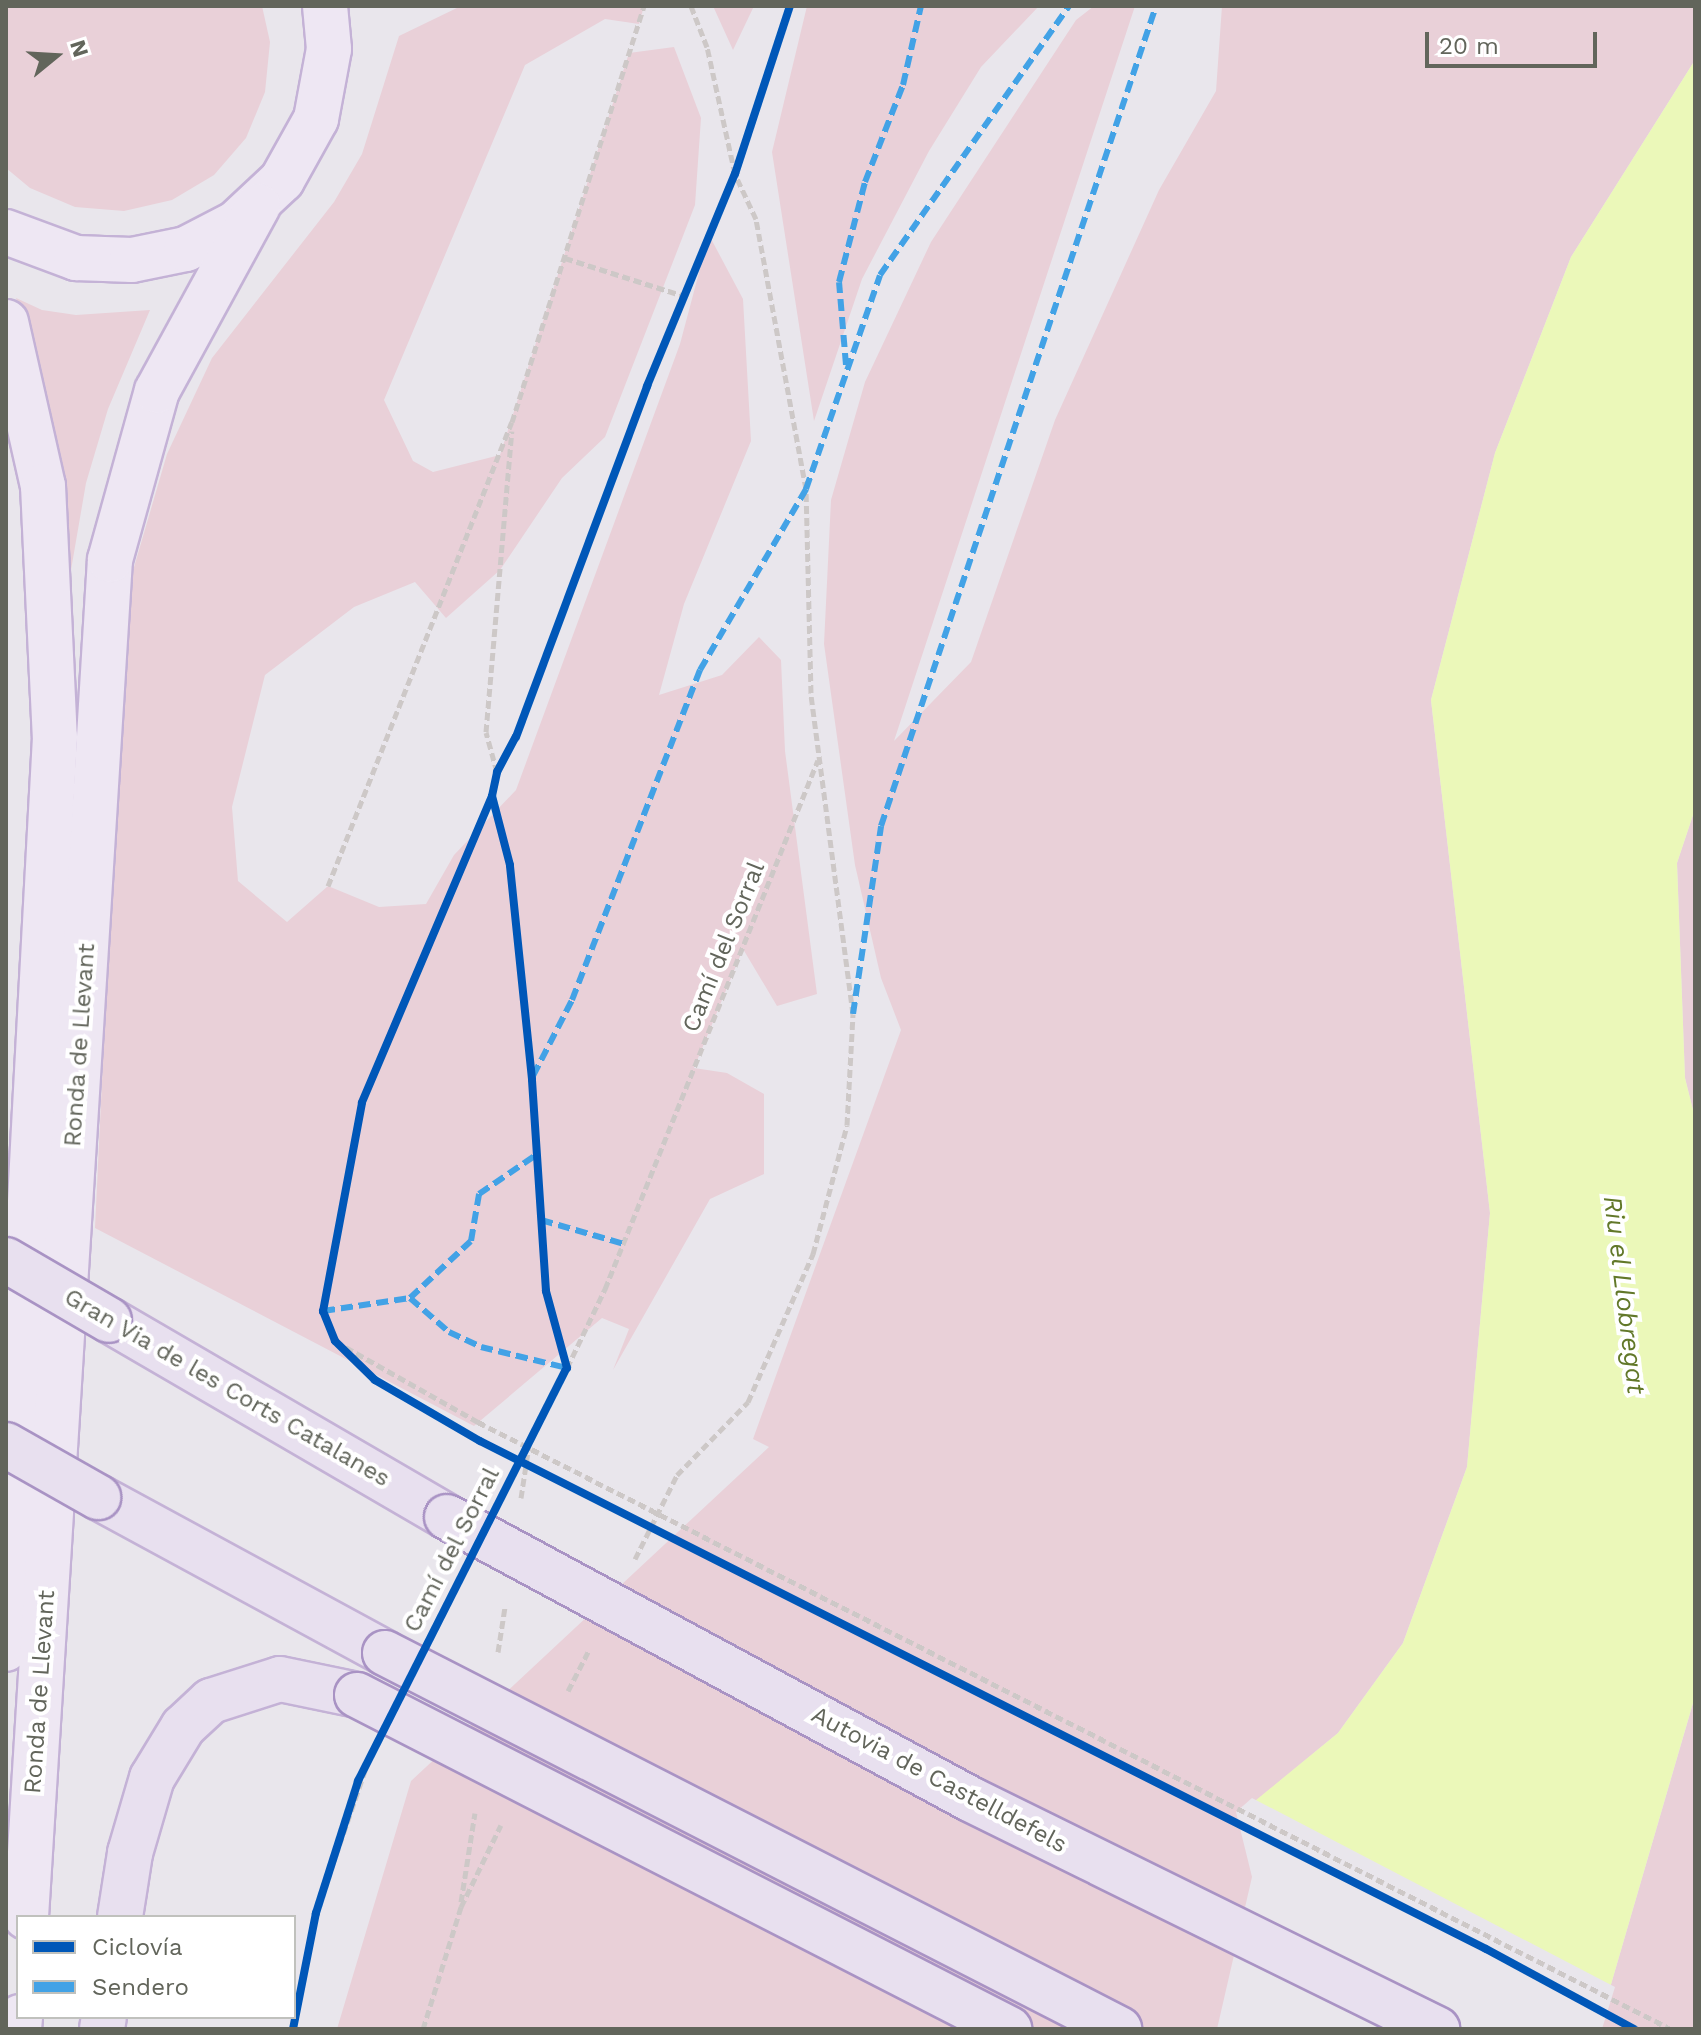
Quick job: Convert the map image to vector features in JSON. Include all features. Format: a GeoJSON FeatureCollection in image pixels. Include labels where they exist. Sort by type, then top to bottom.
{"type":"FeatureCollection","features":[{"type":"Feature","properties":{"kind":"highway","name":"Gran Via de les Corts Catalanes"},"geometry":{"type":"LineString","coordinates":[[6,1260],[447,1517]]}},
{"type":"Feature","properties":{"kind":"highway"},"geometry":{"type":"LineString","coordinates":[[6,1445],[385,1653],[1119,2029]]}},
{"type":"Feature","properties":{"kind":"highway","name":"Autovia de Castelldefels"},"geometry":{"type":"LineString","coordinates":[[447,1517],[970,1799],[1437,2029]]}},
{"type":"Feature","properties":{"kind":"highway"},"geometry":{"type":"LineString","coordinates":[[120,1915],[130,1853],[152,1778],[183,1727],[211,1701],[280,1679],[357,1695],[1009,2029]]}},
{"type":"Feature","properties":{"kind":"main road","name":"Ronda de Llevant"},"geometry":{"type":"LineString","coordinates":[[26,1915],[110,560],[157,391],[258,206],[302,151],[316,119],[329,49],[325,6]]}},
{"type":"Feature","properties":{"kind":"main road","name":"Ronda de Llevant"},"geometry":{"type":"LineString","coordinates":[[6,232],[76,258],[132,260],[186,249],[258,206]]}},
{"type":"Feature","properties":{"kind":"main road","name":"Ronda de Llevant"},"geometry":{"type":"LineString","coordinates":[[6,322],[43,486],[55,737],[6,1649]]}},
{"type":"Feature","properties":{"kind":"path"},"geometry":{"type":"LineString","coordinates":[[328,886],[512,422],[644,6]]}},
{"type":"Feature","properties":{"kind":"path"},"geometry":{"type":"LineString","coordinates":[[628,1572],[677,1475],[748,1402],[813,1254],[847,1125],[853,1014],[811,693],[806,489],[756,219],[735,174],[707,47],[691,6]]}},
{"type":"Feature","properties":{"kind":"path"},"geometry":{"type":"LineString","coordinates":[[565,258],[684,296]]}},
{"type":"Feature","properties":{"kind":"path"},"geometry":{"type":"LineString","coordinates":[[497,772],[486,732],[512,422]]}},
{"type":"Feature","properties":{"kind":"path"},"geometry":{"type":"LineString","coordinates":[[365,1370],[335,1341],[323,1311],[362,1103],[492,796],[510,865],[532,1079],[546,1291],[567,1368]]}},
{"type":"Feature","properties":{"kind":"path"},"geometry":{"type":"LineString","coordinates":[[335,1341],[478,1422],[1671,2029]]}},
{"type":"Feature","properties":{"kind":"path"},"geometry":{"type":"LineString","coordinates":[[508,1455],[536,1470]]}},
{"type":"Feature","properties":{"kind":"path"},"geometry":{"type":"LineString","coordinates":[[634,1520],[662,1534]]}},
{"type":"Feature","properties":{"kind":"path"},"geometry":{"type":"LineString","coordinates":[[565,1698],[593,1642]]}},
{"type":"Feature","properties":{"kind":"path"},"geometry":{"type":"LineString","coordinates":[[296,2014],[316,1913],[358,1781],[372,1753]]}},
{"type":"Feature","properties":{"kind":"path"},"geometry":{"type":"LineString","coordinates":[[423,2029],[461,1907],[502,1823]]}},
{"type":"Feature","properties":{"kind":"path"},"geometry":{"type":"LineString","coordinates":[[1472,1942],[1486,1949]]}},
{"type":"Feature","properties":{"kind":"shaded area"},"geometry":{"type":"Polygon","coordinates":[[[6,6],[262,6],[270,42],[265,92],[246,138],[214,175],[172,200],[124,211],[75,207],[30,188],[6,168],[6,6]]]}},
{"type":"Feature","properties":{"kind":"shaded area"},"geometry":{"type":"Polygon","coordinates":[[[461,6],[644,6],[639,24],[605,19],[525,65],[384,400],[413,461],[433,472],[500,455],[629,53],[674,47],[701,118],[695,205],[605,437],[562,478],[500,570],[446,618],[415,582],[354,607],[265,675],[232,807],[238,881],[287,922],[328,886],[379,907],[426,904],[454,855],[516,790],[680,344],[709,235],[743,299],[751,441],[684,604],[659,695],[722,675],[759,637],[781,660],[785,751],[817,994],[777,1006],[743,949],[694,1068],[727,1073],[764,1094],[764,1174],[710,1199],[613,1370],[629,1329],[602,1318],[474,1426],[95,1228],[125,598],[167,454],[212,358],[334,202],[362,154],[399,36],[461,6]]]}},
{"type":"Feature","properties":{"kind":"shaded area"},"geometry":{"type":"Polygon","coordinates":[[[713,6],[754,6],[733,50],[713,6]]]}},
{"type":"Feature","properties":{"kind":"shaded area"},"geometry":{"type":"Polygon","coordinates":[[[807,6],[1039,6],[981,67],[929,151],[862,279],[814,421],[772,152],[807,6]]]}},
{"type":"Feature","properties":{"kind":"shaded area"},"geometry":{"type":"Polygon","coordinates":[[[1094,6],[1135,6],[894,741],[971,662],[1055,420],[1159,190],[1216,91],[1222,6],[1695,6],[1695,60],[1571,257],[1495,453],[1431,700],[1490,1213],[1467,1467],[1403,1643],[1338,1733],[1240,1814],[1256,1877],[1221,2029],[337,2029],[411,1781],[769,1447],[753,1439],[901,1030],[881,978],[855,865],[824,644],[831,500],[865,382],[931,242],[1076,20],[1094,6]]]}},
{"type":"Feature","properties":{"kind":"shaded area"},"geometry":{"type":"Polygon","coordinates":[[[16,298],[42,310],[76,315],[150,310],[108,409],[86,483],[71,570],[35,355],[16,298]]]}},
{"type":"Feature","properties":{"kind":"shaded area"},"geometry":{"type":"Polygon","coordinates":[[[1695,809],[1695,1118],[1685,1078],[1677,863],[1695,809]]]}},
{"type":"Feature","properties":{"kind":"shaded area"},"geometry":{"type":"Polygon","coordinates":[[[1695,1696],[1695,2029],[1598,2029],[1689,1717],[1695,1696]]]}},
{"type":"Feature","properties":{"kind":"water","name":"Riu el Llobregat"},"geometry":{"type":"Polygon","coordinates":[[[1695,60],[1695,809],[1677,863],[1685,1078],[1695,1118],[1695,1696],[1598,2029],[1221,2029],[1256,1877],[1239,1814],[1338,1733],[1403,1643],[1467,1467],[1490,1213],[1431,700],[1495,453],[1571,257],[1695,60]]]}},
{"type":"Feature","properties":{"kind":"pier"},"geometry":{"type":"Polygon","coordinates":[[[1252,1798],[1615,1987],[1602,2029],[1217,2029],[1252,1877],[1236,1812],[1252,1798]]]}},
{"type":"Feature","properties":{"kind":"marked path"},"geometry":{"type":"LineString","coordinates":[[846,365],[839,282],[865,182],[903,85],[921,6]]}},
{"type":"Feature","properties":{"kind":"marked path"},"geometry":{"type":"LineString","coordinates":[[533,1076],[572,1000],[700,670],[806,489],[880,275],[1069,6]]}},
{"type":"Feature","properties":{"kind":"marked path"},"geometry":{"type":"LineString","coordinates":[[853,1014],[881,826],[1156,6]]}},
{"type":"Feature","properties":{"kind":"marked path"},"geometry":{"type":"LineString","coordinates":[[323,1311],[410,1298],[471,1241],[479,1194],[536,1155]]}},
{"type":"Feature","properties":{"kind":"marked path"},"geometry":{"type":"LineString","coordinates":[[541,1220],[624,1244]]}},
{"type":"Feature","properties":{"kind":"marked path"},"geometry":{"type":"LineString","coordinates":[[410,1298],[449,1332],[481,1347],[567,1368]]}},
{"type":"Feature","properties":{"kind":"cycle path","name":"Camí del Sorral"},"geometry":{"type":"LineString","coordinates":[[296,2014],[316,1913],[358,1781],[567,1368],[546,1291],[532,1079],[510,865],[492,796],[497,772],[516,737],[647,386],[735,174],[790,6]]}},
{"type":"Feature","properties":{"kind":"cycle path"},"geometry":{"type":"LineString","coordinates":[[492,796],[362,1103],[323,1311],[335,1341],[375,1380],[480,1441],[1486,1949],[1634,2029]]}},
{"type":"Feature","properties":{"kind":"cycle path","name":"Camí del Sorral"},"geometry":{"type":"LineString","coordinates":[[293,2029],[295,2019]]}}]}
